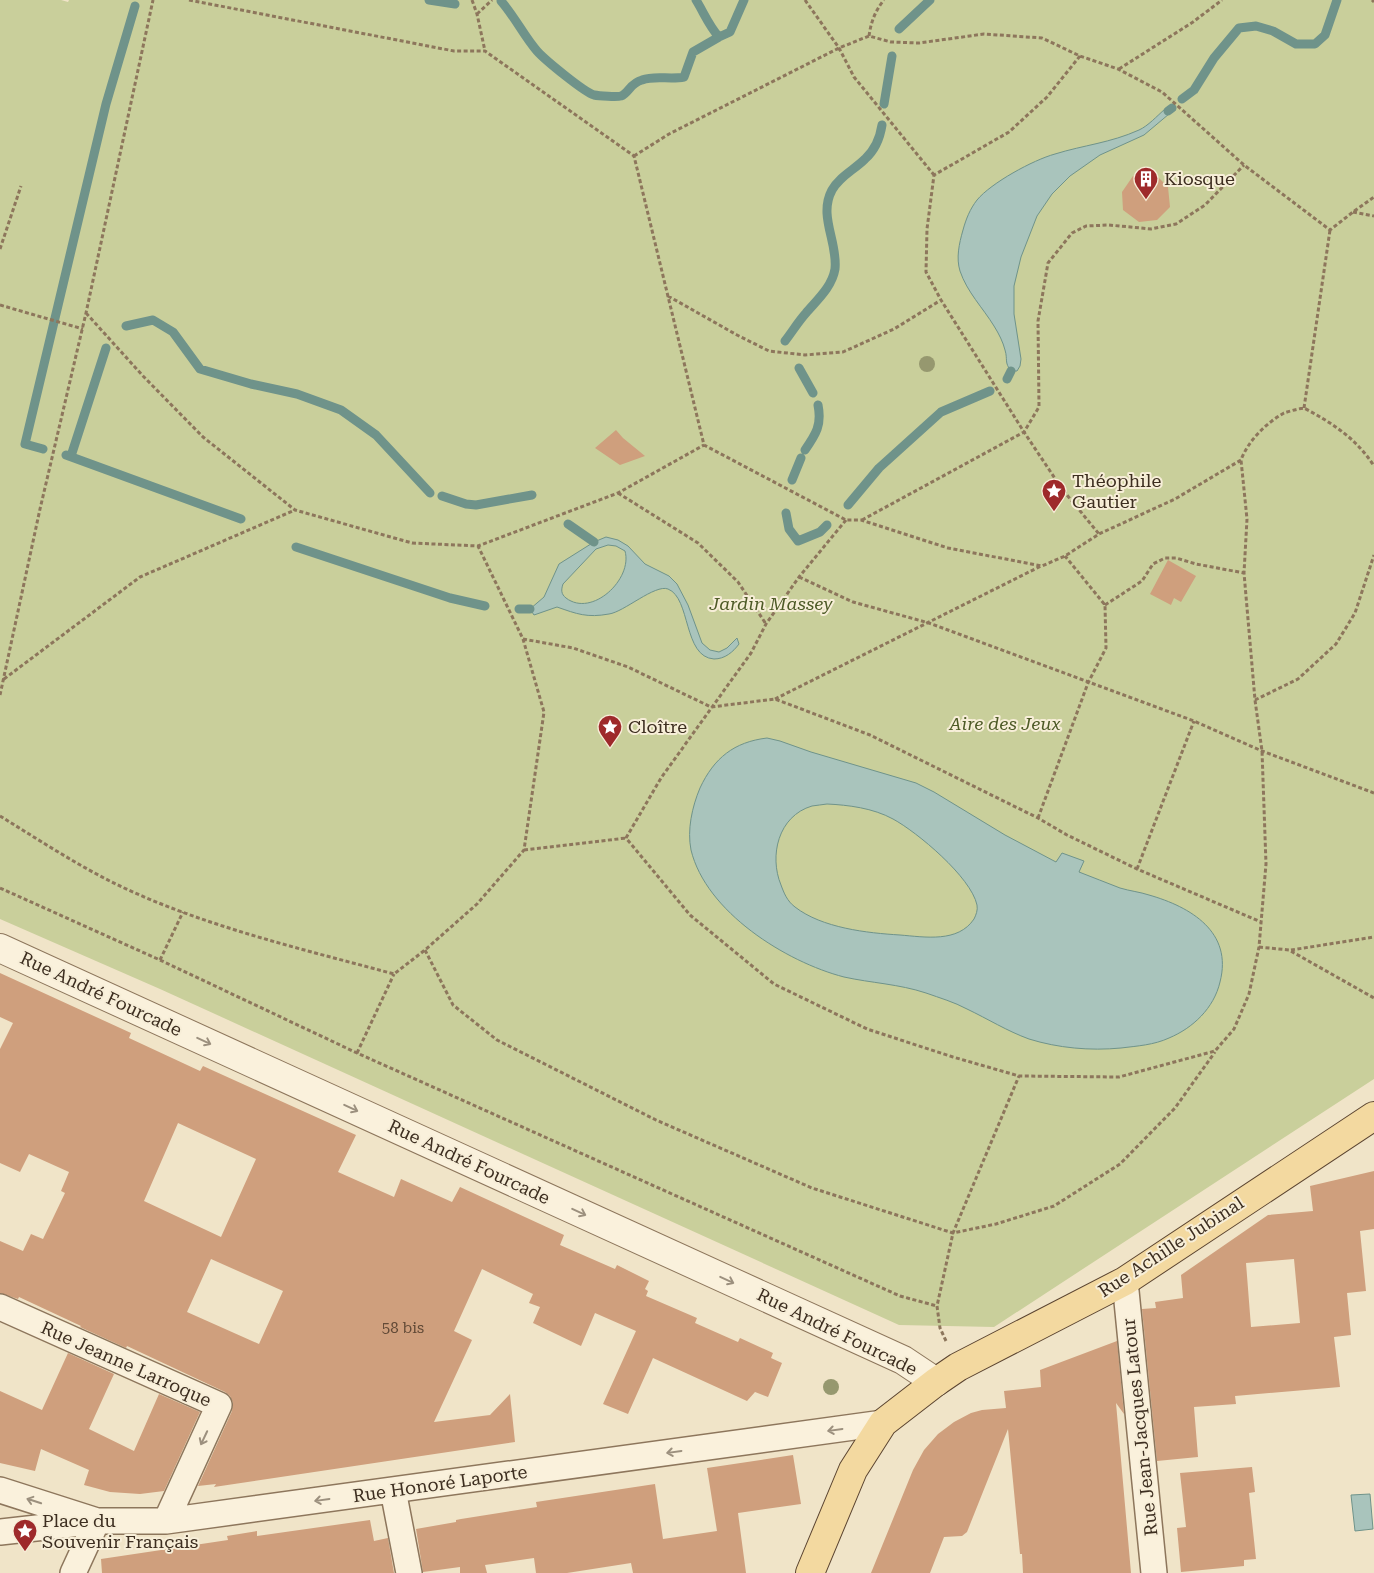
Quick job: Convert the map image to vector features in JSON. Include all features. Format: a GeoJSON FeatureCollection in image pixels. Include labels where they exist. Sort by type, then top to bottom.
{"type":"FeatureCollection","features":[{"type":"Feature","properties":{"kind":"main road","name":"Rue Achille Jubinal"},"geometry":{"type":"LineString","coordinates":[[810,1573],[853,1470],[883,1423],[958,1367],[1125,1280],[1374,1116]]}},
{"type":"Feature","properties":{"kind":"street","name":"Rue André Fourcade"},"geometry":{"type":"LineString","coordinates":[[0,948],[903,1360],[936,1382]]}},
{"type":"Feature","properties":{"kind":"street","name":"Rue Jean-Jacques Latour"},"geometry":{"type":"LineString","coordinates":[[1125,1280],[1154,1573]]}},
{"type":"Feature","properties":{"kind":"street","name":"Rue Jeanne Larroque"},"geometry":{"type":"LineString","coordinates":[[0,1307],[219,1405],[166,1521]]}},
{"type":"Feature","properties":{"kind":"street","name":"Rue Honoré Laporte"},"geometry":{"type":"LineString","coordinates":[[0,1490],[97,1521],[166,1521],[883,1423]]}},
{"type":"Feature","properties":{"kind":"street"},"geometry":{"type":"LineString","coordinates":[[393,1490],[409,1573]]}},
{"type":"Feature","properties":{"kind":"street"},"geometry":{"type":"LineString","coordinates":[[0,1532],[97,1521]]}},
{"type":"Feature","properties":{"kind":"street"},"geometry":{"type":"LineString","coordinates":[[73,1573],[97,1521]]}},
{"type":"Feature","properties":{"kind":"path"},"geometry":{"type":"LineString","coordinates":[[0,694],[83,329],[153,0]]}},
{"type":"Feature","properties":{"kind":"path"},"geometry":{"type":"LineString","coordinates":[[189,0],[454,51],[485,51],[634,156],[704,446],[846,520],[861,520],[948,548],[1042,566]]}},
{"type":"Feature","properties":{"kind":"path"},"geometry":{"type":"LineString","coordinates":[[472,0],[485,51]]}},
{"type":"Feature","properties":{"kind":"path"},"geometry":{"type":"LineString","coordinates":[[477,14],[492,0]]}},
{"type":"Feature","properties":{"kind":"path"},"geometry":{"type":"LineString","coordinates":[[805,0],[839,48],[854,77],[934,175],[927,229],[926,272],[941,300],[1024,432],[1062,489],[1099,534]]}},
{"type":"Feature","properties":{"kind":"path"},"geometry":{"type":"LineString","coordinates":[[868,36],[872,21],[884,0]]}},
{"type":"Feature","properties":{"kind":"path"},"geometry":{"type":"LineString","coordinates":[[1118,69],[1193,22],[1222,0]]}},
{"type":"Feature","properties":{"kind":"path"},"geometry":{"type":"LineString","coordinates":[[634,156],[669,134],[839,48],[868,36],[891,42],[918,43],[984,34],[1042,38],[1080,56],[1118,69],[1162,92],[1244,165],[1330,230]]}},
{"type":"Feature","properties":{"kind":"path"},"geometry":{"type":"LineString","coordinates":[[934,175],[1009,132],[1047,97],[1080,56]]}},
{"type":"Feature","properties":{"kind":"path"},"geometry":{"type":"LineString","coordinates":[[861,520],[1024,432],[1039,407],[1038,321],[1048,263],[1072,233],[1086,226],[1109,225],[1151,229],[1176,224],[1205,205],[1244,165]]}},
{"type":"Feature","properties":{"kind":"path"},"geometry":{"type":"LineString","coordinates":[[0,249],[21,186]]}},
{"type":"Feature","properties":{"kind":"path"},"geometry":{"type":"LineString","coordinates":[[1304,408],[1330,230],[1374,197]]}},
{"type":"Feature","properties":{"kind":"path"},"geometry":{"type":"LineString","coordinates":[[1353,212],[1374,216]]}},
{"type":"Feature","properties":{"kind":"path"},"geometry":{"type":"LineString","coordinates":[[668,295],[769,351],[805,355],[843,352],[894,329],[941,300]]}},
{"type":"Feature","properties":{"kind":"path"},"geometry":{"type":"LineString","coordinates":[[0,305],[83,329]]}},
{"type":"Feature","properties":{"kind":"path"},"geometry":{"type":"LineString","coordinates":[[86,313],[143,376],[203,437],[295,510],[412,544],[478,546],[618,493],[704,446]]}},
{"type":"Feature","properties":{"kind":"path"},"geometry":{"type":"LineString","coordinates":[[425,950],[452,1005],[497,1040],[656,1120],[812,1188],[953,1233],[996,1224],[1054,1206],[1120,1164],[1175,1108],[1215,1051],[1234,1029],[1249,994],[1259,946],[1266,864],[1262,751],[1255,700],[1244,573],[1248,519],[1242,460],[1246,448],[1266,426],[1285,413],[1304,408],[1334,424],[1364,450],[1374,466]]}},
{"type":"Feature","properties":{"kind":"path"},"geometry":{"type":"LineString","coordinates":[[523,639],[573,648],[628,667],[711,707],[775,699],[1065,556],[1099,534],[1175,499],[1242,460]]}},
{"type":"Feature","properties":{"kind":"path"},"geometry":{"type":"LineString","coordinates":[[618,493],[698,543],[738,582],[766,624]]}},
{"type":"Feature","properties":{"kind":"path"},"geometry":{"type":"LineString","coordinates":[[4,679],[140,577],[295,510]]}},
{"type":"Feature","properties":{"kind":"path"},"geometry":{"type":"LineString","coordinates":[[626,838],[661,778],[751,653],[766,624],[799,577],[846,520]]}},
{"type":"Feature","properties":{"kind":"path"},"geometry":{"type":"LineString","coordinates":[[357,1053],[394,974],[425,950],[477,904],[524,850],[544,712],[523,639],[478,546]]}},
{"type":"Feature","properties":{"kind":"path"},"geometry":{"type":"LineString","coordinates":[[1255,700],[1298,679],[1336,644],[1355,612],[1374,555]]}},
{"type":"Feature","properties":{"kind":"path"},"geometry":{"type":"LineString","coordinates":[[1038,818],[1088,683],[1106,648],[1105,605],[1065,556]]}},
{"type":"Feature","properties":{"kind":"path"},"geometry":{"type":"LineString","coordinates":[[1105,605],[1142,581],[1153,564],[1165,558],[1176,558],[1196,564],[1244,573]]}},
{"type":"Feature","properties":{"kind":"path"},"geometry":{"type":"LineString","coordinates":[[799,577],[853,602],[929,623],[1194,721],[1262,751],[1374,793]]}},
{"type":"Feature","properties":{"kind":"path"},"geometry":{"type":"LineString","coordinates":[[775,699],[870,735],[1137,869],[1261,922]]}},
{"type":"Feature","properties":{"kind":"path"},"geometry":{"type":"LineString","coordinates":[[1137,869],[1194,721]]}},
{"type":"Feature","properties":{"kind":"path"},"geometry":{"type":"LineString","coordinates":[[0,816],[121,886],[183,912],[276,941],[394,974]]}},
{"type":"Feature","properties":{"kind":"path"},"geometry":{"type":"LineString","coordinates":[[524,850],[626,838]]}},
{"type":"Feature","properties":{"kind":"path"},"geometry":{"type":"LineString","coordinates":[[626,838],[690,915],[774,984],[867,1029],[1020,1076],[1119,1077],[1215,1051]]}},
{"type":"Feature","properties":{"kind":"path"},"geometry":{"type":"LineString","coordinates":[[0,888],[160,960],[357,1053],[900,1296],[937,1306]]}},
{"type":"Feature","properties":{"kind":"path"},"geometry":{"type":"LineString","coordinates":[[160,960],[183,912]]}},
{"type":"Feature","properties":{"kind":"path"},"geometry":{"type":"LineString","coordinates":[[1259,946],[1290,950],[1374,937]]}},
{"type":"Feature","properties":{"kind":"path"},"geometry":{"type":"LineString","coordinates":[[1290,950],[1374,998]]}},
{"type":"Feature","properties":{"kind":"path"},"geometry":{"type":"LineString","coordinates":[[958,1367],[940,1328],[937,1306],[953,1233],[1020,1076]]}},
{"type":"Feature","properties":{"kind":"green space","name":"Jardin Massey"},"geometry":{"type":"Polygon","coordinates":[[[0,0],[61,0],[68,2],[69,0],[1374,0],[1374,1079],[994,1327],[899,1325],[160,989],[0,919],[0,0]]]}},
{"type":"Feature","properties":{"kind":"water"},"geometry":{"type":"Polygon","coordinates":[[[1165,109],[1169,114],[1144,135],[1100,155],[1070,176],[1052,194],[1037,216],[1021,257],[1014,286],[1014,314],[1021,359],[1017,371],[1011,371],[999,335],[967,286],[960,271],[958,256],[960,240],[972,207],[983,193],[992,186],[1024,167],[1055,154],[1118,138],[1139,130],[1165,109]]]}},
{"type":"Feature","properties":{"kind":"water"},"geometry":{"type":"Polygon","coordinates":[[[606,537],[618,540],[628,546],[645,564],[669,576],[677,584],[688,605],[702,643],[710,650],[719,652],[727,648],[737,638],[739,644],[722,658],[714,659],[704,656],[692,638],[681,603],[668,589],[655,591],[623,609],[609,614],[582,615],[557,607],[534,615],[530,609],[544,597],[559,564],[594,542],[606,537]],[[608,545],[596,549],[563,584],[562,592],[566,598],[576,603],[587,603],[598,599],[617,583],[623,573],[626,562],[625,551],[616,546],[608,545]]]}},
{"type":"Feature","properties":{"kind":"water"},"geometry":{"type":"Polygon","coordinates":[[[767,738],[780,741],[916,783],[1005,835],[1056,862],[1062,853],[1084,861],[1079,872],[1120,888],[1165,900],[1180,907],[1205,924],[1214,936],[1220,949],[1222,964],[1220,982],[1208,1009],[1186,1029],[1157,1042],[1109,1049],[1063,1047],[1021,1036],[957,1004],[926,993],[844,977],[821,970],[774,947],[751,931],[713,894],[700,873],[691,850],[690,842],[693,811],[697,795],[706,777],[726,753],[755,740],[767,738]],[[835,804],[812,806],[800,811],[791,818],[779,838],[776,862],[777,874],[786,897],[795,907],[831,925],[873,933],[940,937],[959,932],[967,927],[974,919],[977,905],[973,894],[965,882],[942,856],[903,825],[885,815],[835,804]]]}},
{"type":"Feature","properties":{"kind":"water"},"geometry":{"type":"Polygon","coordinates":[[[1370,1494],[1373,1529],[1355,1531],[1351,1495],[1370,1494]]]}},
{"type":"Feature","properties":{"kind":"building","name":"Kiosque"},"geometry":{"type":"Polygon","coordinates":[[[1155,174],[1168,187],[1170,207],[1157,220],[1139,222],[1123,210],[1122,192],[1133,176],[1155,174]]]}},
{"type":"Feature","properties":{"kind":"building"},"geometry":{"type":"Polygon","coordinates":[[[616,430],[645,456],[620,465],[595,448],[616,430]]]}},
{"type":"Feature","properties":{"kind":"building"},"geometry":{"type":"Polygon","coordinates":[[[1168,560],[1196,576],[1181,602],[1174,598],[1171,605],[1150,594],[1168,560]]]}},
{"type":"Feature","properties":{"kind":"building"},"geometry":{"type":"Polygon","coordinates":[[[0,973],[131,1033],[129,1038],[200,1071],[203,1066],[356,1135],[338,1172],[394,1197],[401,1179],[452,1202],[460,1187],[564,1235],[560,1245],[615,1269],[617,1265],[649,1281],[645,1289],[648,1291],[646,1296],[697,1318],[695,1323],[738,1342],[740,1338],[773,1353],[771,1358],[782,1363],[768,1397],[755,1392],[747,1401],[653,1358],[628,1414],[603,1404],[636,1331],[595,1313],[581,1346],[533,1323],[540,1307],[529,1303],[533,1294],[482,1269],[454,1331],[472,1340],[434,1422],[490,1415],[510,1394],[515,1442],[214,1487],[216,1484],[198,1486],[232,1411],[233,1403],[230,1396],[127,1346],[126,1348],[19,1297],[18,1299],[0,1293],[0,1241],[23,1251],[31,1234],[43,1239],[65,1193],[61,1191],[69,1172],[29,1154],[20,1172],[0,1163],[0,1049],[13,1023],[0,1017],[0,973]],[[178,1123],[144,1201],[221,1237],[256,1159],[178,1123]],[[211,1259],[187,1312],[259,1344],[283,1291],[211,1259]]]}},
{"type":"Feature","properties":{"kind":"building"},"geometry":{"type":"Polygon","coordinates":[[[1374,1171],[1374,1229],[1360,1231],[1366,1291],[1347,1293],[1351,1335],[1334,1337],[1340,1387],[1235,1396],[1236,1404],[1194,1407],[1198,1457],[1157,1461],[1142,1309],[1156,1308],[1155,1302],[1183,1298],[1181,1275],[1268,1215],[1313,1211],[1310,1186],[1374,1171]],[[1294,1259],[1246,1263],[1251,1327],[1300,1323],[1294,1259]]]}},
{"type":"Feature","properties":{"kind":"building"},"geometry":{"type":"Polygon","coordinates":[[[1117,1341],[1124,1414],[1116,1403],[1131,1573],[1023,1573],[1008,1429],[967,1532],[962,1536],[944,1537],[930,1573],[871,1573],[913,1470],[924,1450],[938,1434],[954,1422],[971,1413],[1006,1408],[1004,1391],[1041,1387],[1040,1370],[1117,1341]]]}},
{"type":"Feature","properties":{"kind":"building"},"geometry":{"type":"Polygon","coordinates":[[[68,1353],[114,1374],[89,1429],[134,1451],[159,1394],[200,1412],[164,1491],[140,1494],[110,1492],[84,1485],[89,1470],[41,1449],[35,1471],[0,1463],[0,1391],[42,1410],[68,1353]]]}},
{"type":"Feature","properties":{"kind":"building"},"geometry":{"type":"Polygon","coordinates":[[[793,1455],[801,1504],[738,1513],[746,1573],[633,1573],[631,1563],[567,1573],[536,1573],[534,1558],[485,1565],[487,1573],[460,1573],[460,1567],[423,1572],[416,1529],[456,1522],[456,1520],[461,1519],[537,1507],[536,1502],[655,1484],[663,1539],[717,1531],[707,1468],[793,1455]]]}},
{"type":"Feature","properties":{"kind":"building"},"geometry":{"type":"Polygon","coordinates":[[[1252,1467],[1255,1492],[1249,1493],[1256,1559],[1244,1560],[1244,1566],[1181,1572],[1177,1528],[1186,1527],[1180,1473],[1252,1467]]]}},
{"type":"Feature","properties":{"kind":"building"},"geometry":{"type":"Polygon","coordinates":[[[370,1520],[374,1541],[388,1538],[394,1573],[102,1573],[101,1559],[228,1540],[227,1536],[257,1531],[257,1536],[370,1520]]]}},
{"type":"Feature","properties":{"kind":"waterway"},"geometry":{"type":"LineString","coordinates":[[429,0],[455,4]]}},
{"type":"Feature","properties":{"kind":"waterway"},"geometry":{"type":"LineString","coordinates":[[696,0],[709,24],[719,37],[730,32],[744,0]]}},
{"type":"Feature","properties":{"kind":"waterway"},"geometry":{"type":"LineString","coordinates":[[899,29],[930,0]]}},
{"type":"Feature","properties":{"kind":"waterway"},"geometry":{"type":"LineString","coordinates":[[1182,99],[1194,90],[1214,58],[1239,28],[1256,26],[1273,31],[1296,44],[1315,44],[1325,35],[1337,0]]}},
{"type":"Feature","properties":{"kind":"waterway"},"geometry":{"type":"LineString","coordinates":[[501,1],[537,51],[565,75],[594,95],[621,96],[638,81],[652,78],[684,77],[693,52],[719,37]]}},
{"type":"Feature","properties":{"kind":"waterway"},"geometry":{"type":"LineString","coordinates":[[43,449],[25,444],[106,104],[135,6]]}},
{"type":"Feature","properties":{"kind":"waterway"},"geometry":{"type":"LineString","coordinates":[[884,104],[892,56]]}},
{"type":"Feature","properties":{"kind":"waterway"},"geometry":{"type":"LineString","coordinates":[[1168,111],[1172,108]]}},
{"type":"Feature","properties":{"kind":"waterway"},"geometry":{"type":"LineString","coordinates":[[785,341],[803,316],[824,293],[833,276],[835,259],[827,210],[832,190],[847,173],[872,152],[882,125]]}},
{"type":"Feature","properties":{"kind":"waterway"},"geometry":{"type":"LineString","coordinates":[[126,326],[153,320],[173,332],[200,369],[251,384],[297,394],[341,410],[376,435],[430,493]]}},
{"type":"Feature","properties":{"kind":"waterway"},"geometry":{"type":"LineString","coordinates":[[71,456],[106,348]]}},
{"type":"Feature","properties":{"kind":"waterway"},"geometry":{"type":"LineString","coordinates":[[799,368],[813,393]]}},
{"type":"Feature","properties":{"kind":"waterway"},"geometry":{"type":"LineString","coordinates":[[1007,379],[1011,371]]}},
{"type":"Feature","properties":{"kind":"waterway"},"geometry":{"type":"LineString","coordinates":[[848,505],[879,468],[941,412],[990,391]]}},
{"type":"Feature","properties":{"kind":"waterway"},"geometry":{"type":"LineString","coordinates":[[805,450],[819,424],[818,405]]}},
{"type":"Feature","properties":{"kind":"waterway"},"geometry":{"type":"LineString","coordinates":[[66,455],[241,519]]}},
{"type":"Feature","properties":{"kind":"waterway"},"geometry":{"type":"LineString","coordinates":[[792,480],[801,458]]}},
{"type":"Feature","properties":{"kind":"waterway"},"geometry":{"type":"LineString","coordinates":[[442,496],[466,504],[476,505],[532,495]]}},
{"type":"Feature","properties":{"kind":"waterway"},"geometry":{"type":"LineString","coordinates":[[786,513],[789,529],[798,541],[820,532],[827,525]]}},
{"type":"Feature","properties":{"kind":"waterway"},"geometry":{"type":"LineString","coordinates":[[568,524],[594,542]]}},
{"type":"Feature","properties":{"kind":"waterway"},"geometry":{"type":"LineString","coordinates":[[296,547],[450,598],[485,606]]}},
{"type":"Feature","properties":{"kind":"waterway"},"geometry":{"type":"LineString","coordinates":[[519,609],[530,609]]}},
{"type":"Feature","properties":{"kind":"place","name":"Kiosque"},"geometry":{"type":"Point","coordinates":[1146,200]}},
{"type":"Feature","properties":{"kind":"place","name":"Théophile Gautier"},"geometry":{"type":"Point","coordinates":[1054,512]}},
{"type":"Feature","properties":{"kind":"place","name":"Cloître"},"geometry":{"type":"Point","coordinates":[610,748]}},
{"type":"Feature","properties":{"kind":"place","name":"Place du Souvenir Français"},"geometry":{"type":"Point","coordinates":[25,1552]}},
{"type":"Feature","properties":{"kind":"park label","name":"Aire des Jeux"},"geometry":{"type":"Point","coordinates":[1005,724]}}]}
